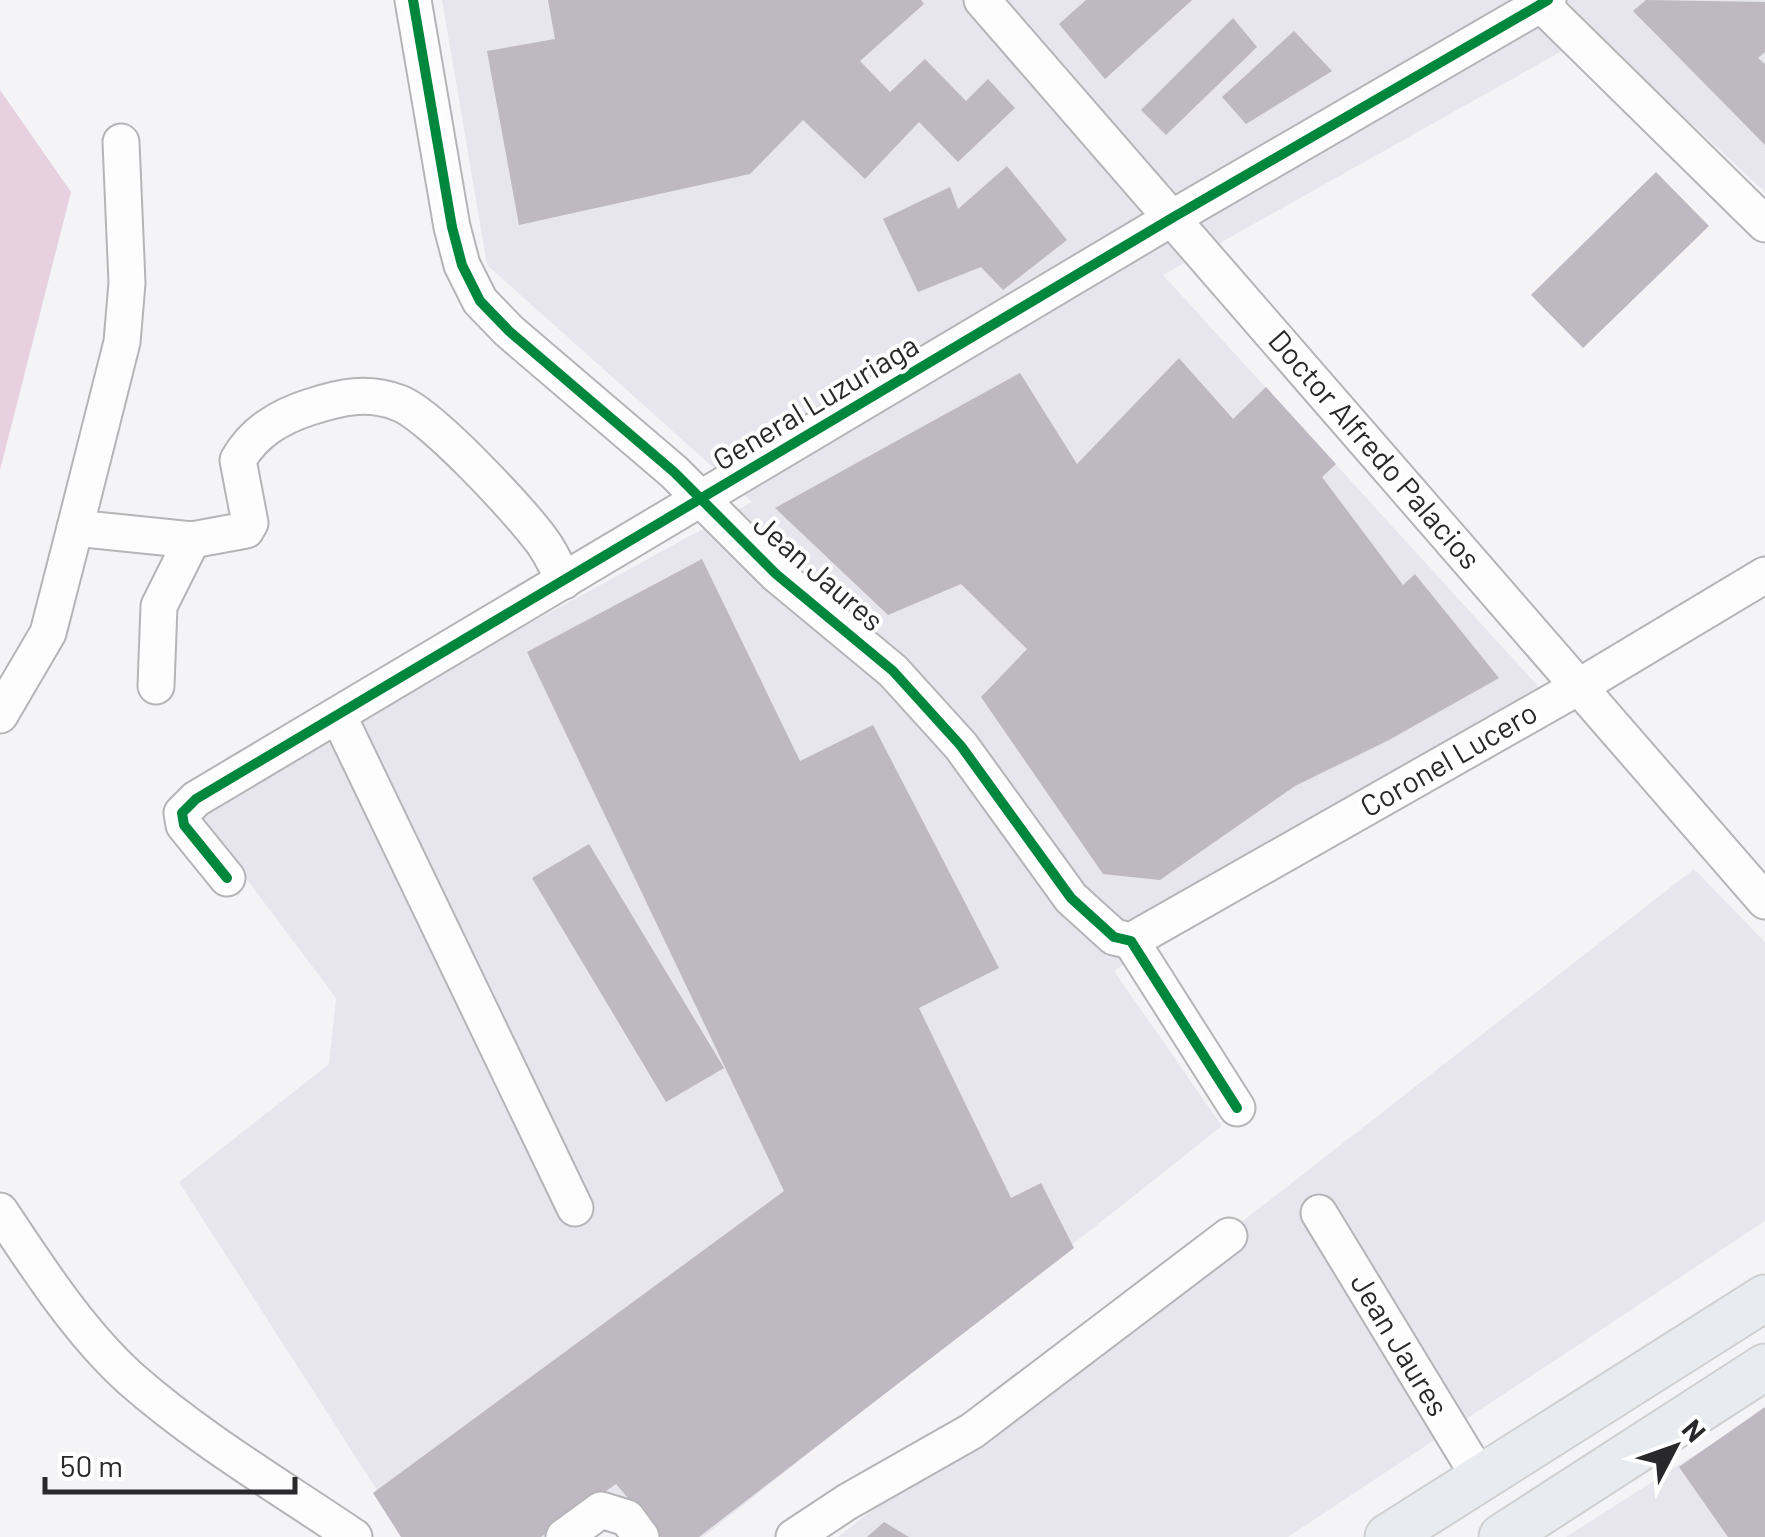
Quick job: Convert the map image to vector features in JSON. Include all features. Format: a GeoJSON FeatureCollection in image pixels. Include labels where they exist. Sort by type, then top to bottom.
{"type":"FeatureCollection","features":[{"type":"Feature","properties":{"kind":"main road"},"geometry":{"type":"LineString","coordinates":[[1388,1537],[1765,1298]]}},
{"type":"Feature","properties":{"kind":"main road"},"geometry":{"type":"LineString","coordinates":[[1502,1537],[1765,1367]]}},
{"type":"Feature","properties":{"kind":"street","name":"Jean Jaures"},"geometry":{"type":"LineString","coordinates":[[413,0],[452,227],[462,265],[480,301],[703,500],[776,574],[893,671],[925,704],[961,746],[1072,898],[1114,938],[1131,940],[1238,1108]]}},
{"type":"Feature","properties":{"kind":"street","name":"Doctor Alfredo Palacios"},"geometry":{"type":"LineString","coordinates":[[982,0],[1765,901]]}},
{"type":"Feature","properties":{"kind":"street","name":"General Luzuriaga"},"geometry":{"type":"LineString","coordinates":[[228,878],[184,826],[182,813],[196,799],[1542,1]]}},
{"type":"Feature","properties":{"kind":"street"},"geometry":{"type":"LineString","coordinates":[[1542,1],[1765,224]]}},
{"type":"Feature","properties":{"kind":"street"},"geometry":{"type":"LineString","coordinates":[[0,715],[48,633],[122,342],[127,283],[121,142]]}},
{"type":"Feature","properties":{"kind":"street"},"geometry":{"type":"LineString","coordinates":[[75,528],[192,540],[246,530],[250,523],[238,460],[249,440],[286,414],[345,396],[362,395],[401,403],[423,415],[526,521],[544,543],[564,581]]}},
{"type":"Feature","properties":{"kind":"street"},"geometry":{"type":"LineString","coordinates":[[156,686],[159,606],[192,540]]}},
{"type":"Feature","properties":{"kind":"street","name":"Coronel Lucero"},"geometry":{"type":"LineString","coordinates":[[1131,940],[1580,686],[1765,576]]}},
{"type":"Feature","properties":{"kind":"street"},"geometry":{"type":"LineString","coordinates":[[338,715],[576,1208]]}},
{"type":"Feature","properties":{"kind":"street"},"geometry":{"type":"LineString","coordinates":[[0,1211],[76,1318],[128,1376],[189,1426],[354,1537]]}},
{"type":"Feature","properties":{"kind":"street","name":"Jean Jaures"},"geometry":{"type":"LineString","coordinates":[[1319,1213],[1480,1478]]}},
{"type":"Feature","properties":{"kind":"street"},"geometry":{"type":"LineString","coordinates":[[794,1537],[972,1431],[1230,1236]]}},
{"type":"Feature","properties":{"kind":"street"},"geometry":{"type":"LineString","coordinates":[[564,1537],[601,1510],[626,1518],[641,1537]]}},
{"type":"Feature","properties":{"kind":"shaded area"},"geometry":{"type":"Polygon","coordinates":[[[442,0],[1765,0],[1765,192],[1594,33],[1163,275],[1548,697],[1114,971],[1222,1126],[703,1537],[626,1537],[587,1502],[545,1537],[407,1537],[179,1182],[329,1064],[336,998],[193,808],[752,502],[487,265],[442,0]]]}},
{"type":"Feature","properties":{"kind":"shaded area"},"geometry":{"type":"Polygon","coordinates":[[[0,90],[71,192],[0,470],[0,90]]]}},
{"type":"Feature","properties":{"kind":"shaded area"},"geometry":{"type":"Polygon","coordinates":[[[1694,869],[1765,942],[1765,1221],[1288,1537],[838,1537],[1694,869]]]}},
{"type":"Feature","properties":{"kind":"shaded area"},"geometry":{"type":"Polygon","coordinates":[[[1765,1410],[1765,1537],[1566,1537],[1765,1410]]]}},
{"type":"Feature","properties":{"kind":"building"},"geometry":{"type":"Polygon","coordinates":[[[548,0],[921,0],[924,4],[860,61],[890,92],[925,59],[966,101],[988,79],[1015,108],[958,162],[919,122],[865,179],[803,120],[750,174],[519,225],[487,51],[555,39],[548,0]]]}},
{"type":"Feature","properties":{"kind":"building"},"geometry":{"type":"Polygon","coordinates":[[[1086,0],[1192,0],[1105,79],[1059,24],[1086,0]]]}},
{"type":"Feature","properties":{"kind":"building"},"geometry":{"type":"Polygon","coordinates":[[[1646,0],[1765,2],[1765,52],[1758,58],[1765,64],[1765,145],[1633,11],[1646,0]]]}},
{"type":"Feature","properties":{"kind":"building"},"geometry":{"type":"Polygon","coordinates":[[[1233,18],[1257,47],[1166,135],[1141,110],[1233,18]]]}},
{"type":"Feature","properties":{"kind":"building"},"geometry":{"type":"Polygon","coordinates":[[[1294,31],[1332,71],[1246,124],[1222,97],[1294,31]]]}},
{"type":"Feature","properties":{"kind":"building"},"geometry":{"type":"Polygon","coordinates":[[[1007,166],[1067,240],[1003,290],[981,267],[918,292],[883,219],[950,187],[958,209],[1007,166]]]}},
{"type":"Feature","properties":{"kind":"building"},"geometry":{"type":"Polygon","coordinates":[[[1656,172],[1709,226],[1583,348],[1531,295],[1656,172]]]}},
{"type":"Feature","properties":{"kind":"building"},"geometry":{"type":"Polygon","coordinates":[[[1179,358],[1233,419],[1266,387],[1336,464],[1322,477],[1403,585],[1415,574],[1499,678],[1389,740],[1295,786],[1160,880],[1103,874],[981,697],[1027,649],[961,584],[888,615],[775,508],[1020,373],[1077,464],[1179,358]]]}},
{"type":"Feature","properties":{"kind":"building"},"geometry":{"type":"Polygon","coordinates":[[[702,559],[800,761],[873,725],[999,968],[919,1008],[1011,1198],[1041,1183],[1074,1248],[699,1537],[661,1537],[616,1484],[541,1537],[401,1537],[373,1493],[784,1191],[527,652],[702,559]]]}},
{"type":"Feature","properties":{"kind":"building"},"geometry":{"type":"Polygon","coordinates":[[[589,844],[724,1068],[666,1102],[532,878],[589,844]]]}},
{"type":"Feature","properties":{"kind":"building"},"geometry":{"type":"Polygon","coordinates":[[[1765,1407],[1765,1537],[1728,1537],[1679,1467],[1765,1407]]]}},
{"type":"Feature","properties":{"kind":"building"},"geometry":{"type":"Polygon","coordinates":[[[884,1522],[909,1537],[867,1537],[884,1522]]]}},
{"type":"Feature","properties":{"kind":"cycle path"},"geometry":{"type":"LineString","coordinates":[[413,0],[452,227],[462,265],[480,301],[509,331],[674,472],[776,574],[893,671],[961,746],[1071,898],[1114,937],[1131,941],[1237,1108]]}},
{"type":"Feature","properties":{"kind":"cycle path"},"geometry":{"type":"LineString","coordinates":[[227,878],[184,825],[182,813],[196,799],[1172,218],[1548,0]]}}]}
